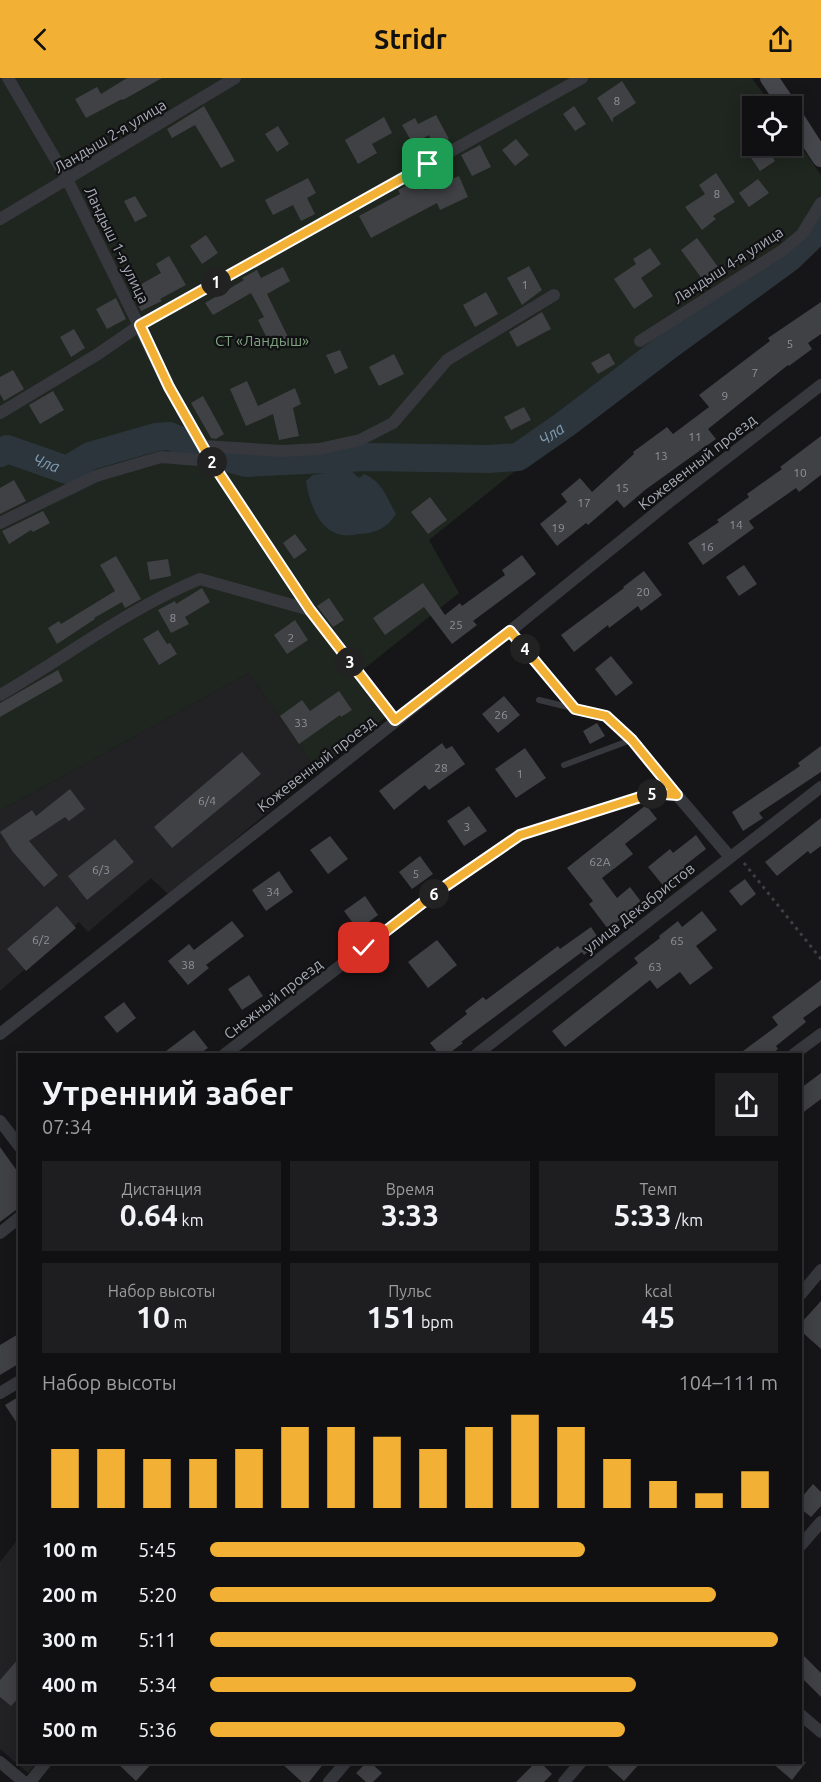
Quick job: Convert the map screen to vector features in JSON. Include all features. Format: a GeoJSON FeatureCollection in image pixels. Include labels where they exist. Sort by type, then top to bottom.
{"type":"FeatureCollection","features":[{"type":"Feature","properties":{"kind":"street","name":"Ландыш 1-я улица"},"geometry":{"type":"LineString","coordinates":[[8,78],[67,178],[169,387],[211,461],[310,610],[395,720]]}},
{"type":"Feature","properties":{"kind":"street","name":"Ландыш 2-я улица"},"geometry":{"type":"LineString","coordinates":[[0,219],[235,78]]}},
{"type":"Feature","properties":{"kind":"street"},"geometry":{"type":"LineString","coordinates":[[0,412],[98,354],[140,325],[582,78]]}},
{"type":"Feature","properties":{"kind":"street"},"geometry":{"type":"LineString","coordinates":[[769,78],[781,96]]}},
{"type":"Feature","properties":{"kind":"street"},"geometry":{"type":"LineString","coordinates":[[802,129],[821,158]]}},
{"type":"Feature","properties":{"kind":"street","name":"Ландыш 4-я улица"},"geometry":{"type":"LineString","coordinates":[[640,341],[783,250],[802,234],[821,203]]}},
{"type":"Feature","properties":{"kind":"street"},"geometry":{"type":"LineString","coordinates":[[203,446],[282,451],[319,449],[360,440],[393,423],[447,360],[554,295]]}},
{"type":"Feature","properties":{"kind":"street","name":"Кожевенный проезд"},"geometry":{"type":"LineString","coordinates":[[0,1034],[510,631],[668,503],[821,385]]}},
{"type":"Feature","properties":{"kind":"street"},"geometry":{"type":"LineString","coordinates":[[0,523],[96,476],[150,460],[161,457],[211,461]]}},
{"type":"Feature","properties":{"kind":"street"},"geometry":{"type":"LineString","coordinates":[[0,695],[101,632],[184,585],[200,579],[310,610]]}},
{"type":"Feature","properties":{"kind":"street","name":"улица Декабристов"},"geometry":{"type":"LineString","coordinates":[[478,1053],[821,787]]}},
{"type":"Feature","properties":{"kind":"street","name":"Снежный проезд"},"geometry":{"type":"LineString","coordinates":[[226,1053],[434,894],[520,835],[653,793],[677,795]]}},
{"type":"Feature","properties":{"kind":"street"},"geometry":{"type":"LineString","coordinates":[[677,795],[732,854]]}},
{"type":"Feature","properties":{"kind":"street"},"geometry":{"type":"LineString","coordinates":[[795,1053],[821,1034]]}},
{"type":"Feature","properties":{"kind":"street"},"geometry":{"type":"LineString","coordinates":[[0,1121],[18,1144]]}},
{"type":"Feature","properties":{"kind":"street"},"geometry":{"type":"LineString","coordinates":[[0,1233],[18,1219]]}},
{"type":"Feature","properties":{"kind":"street"},"geometry":{"type":"LineString","coordinates":[[802,1293],[821,1270]]}},
{"type":"Feature","properties":{"kind":"street"},"geometry":{"type":"LineString","coordinates":[[0,1393],[18,1382]]}},
{"type":"Feature","properties":{"kind":"street"},"geometry":{"type":"LineString","coordinates":[[802,1544],[821,1522]]}},
{"type":"Feature","properties":{"kind":"street"},"geometry":{"type":"LineString","coordinates":[[802,1716],[821,1732]]}},
{"type":"Feature","properties":{"kind":"street"},"geometry":{"type":"LineString","coordinates":[[0,1762],[24,1782]]}},
{"type":"Feature","properties":{"kind":"street"},"geometry":{"type":"LineString","coordinates":[[30,1782],[44,1764]]}},
{"type":"Feature","properties":{"kind":"street"},"geometry":{"type":"LineString","coordinates":[[329,1782],[344,1764]]}},
{"type":"Feature","properties":{"kind":"street"},"geometry":{"type":"LineString","coordinates":[[564,1782],[579,1764]]}},
{"type":"Feature","properties":{"kind":"lane"},"geometry":{"type":"LineString","coordinates":[[539,700],[606,716],[632,740],[677,795]]}},
{"type":"Feature","properties":{"kind":"lane"},"geometry":{"type":"LineString","coordinates":[[564,765],[632,740]]}},
{"type":"Feature","properties":{"kind":"path"},"geometry":{"type":"LineString","coordinates":[[510,631],[575,709]]}},
{"type":"Feature","properties":{"kind":"path"},"geometry":{"type":"LineString","coordinates":[[732,854],[821,959]]}},
{"type":"Feature","properties":{"kind":"shaded area"},"geometry":{"type":"Polygon","coordinates":[[[349,469],[359,478],[364,474],[370,477],[387,496],[396,514],[381,529],[341,535],[326,527],[316,514],[306,481],[313,475],[349,469]]]}},
{"type":"Feature","properties":{"kind":"shaded area"},"geometry":{"type":"Polygon","coordinates":[[[249,673],[317,771],[169,895],[151,878],[88,932],[79,922],[0,991],[0,811],[249,673]]]}},
{"type":"Feature","properties":{"kind":"shaded area"},"geometry":{"type":"Polygon","coordinates":[[[18,1539],[18,1764],[35,1764],[28,1773],[0,1749],[0,1562],[18,1539]]]}},
{"type":"Feature","properties":{"kind":"green space","name":"СТ «Ландыш»"},"geometry":{"type":"Polygon","coordinates":[[[0,78],[752,78],[765,96],[742,96],[742,156],[802,156],[802,148],[821,175],[821,222],[681,324],[590,411],[429,540],[459,593],[355,676],[387,716],[317,771],[249,673],[0,811],[0,78]]]}},
{"type":"Feature","properties":{"kind":"building"},"geometry":{"type":"Polygon","coordinates":[[[127,78],[162,78],[86,118],[75,99],[97,87],[101,94],[127,78]]]}},
{"type":"Feature","properties":{"kind":"building"},"geometry":{"type":"Polygon","coordinates":[[[622,81],[636,103],[613,118],[613,123],[597,98],[622,81]]]}},
{"type":"Feature","properties":{"kind":"building"},"geometry":{"type":"Polygon","coordinates":[[[204,106],[235,161],[221,168],[195,125],[172,138],[167,129],[204,106]]]}},
{"type":"Feature","properties":{"kind":"building"},"geometry":{"type":"Polygon","coordinates":[[[574,106],[586,124],[575,131],[563,114],[574,106]]]}},
{"type":"Feature","properties":{"kind":"building"},"geometry":{"type":"Polygon","coordinates":[[[436,115],[449,139],[434,146],[429,135],[413,144],[402,125],[415,118],[418,124],[436,115]]]}},
{"type":"Feature","properties":{"kind":"building"},"geometry":{"type":"Polygon","coordinates":[[[384,117],[392,133],[372,144],[377,153],[358,164],[345,140],[384,117]]]}},
{"type":"Feature","properties":{"kind":"building"},"geometry":{"type":"Polygon","coordinates":[[[278,126],[289,144],[277,152],[265,134],[278,126]]]}},
{"type":"Feature","properties":{"kind":"building"},"geometry":{"type":"Polygon","coordinates":[[[516,139],[529,155],[515,166],[502,150],[516,139]]]}},
{"type":"Feature","properties":{"kind":"building"},"geometry":{"type":"Polygon","coordinates":[[[480,145],[491,167],[472,176],[461,155],[480,145]]]}},
{"type":"Feature","properties":{"kind":"building"},"geometry":{"type":"Polygon","coordinates":[[[750,156],[772,156],[775,161],[760,171],[750,156]]]}},
{"type":"Feature","properties":{"kind":"building"},"geometry":{"type":"Polygon","coordinates":[[[716,173],[735,202],[713,216],[716,219],[702,230],[685,207],[705,194],[699,185],[716,173]]]}},
{"type":"Feature","properties":{"kind":"building"},"geometry":{"type":"Polygon","coordinates":[[[459,176],[468,197],[440,210],[437,203],[371,238],[359,216],[400,194],[398,190],[419,179],[425,190],[459,176]]]}},
{"type":"Feature","properties":{"kind":"building"},"geometry":{"type":"Polygon","coordinates":[[[308,178],[316,193],[307,198],[315,214],[301,221],[293,205],[273,215],[265,200],[308,178]]]}},
{"type":"Feature","properties":{"kind":"building"},"geometry":{"type":"Polygon","coordinates":[[[758,179],[769,193],[749,207],[739,193],[758,179]]]}},
{"type":"Feature","properties":{"kind":"building"},"geometry":{"type":"Polygon","coordinates":[[[135,196],[147,216],[135,222],[124,201],[135,196]]]}},
{"type":"Feature","properties":{"kind":"building"},"geometry":{"type":"Polygon","coordinates":[[[206,235],[218,253],[202,264],[190,246],[206,235]]]}},
{"type":"Feature","properties":{"kind":"building"},"geometry":{"type":"Polygon","coordinates":[[[697,238],[721,271],[705,283],[681,250],[697,238]]]}},
{"type":"Feature","properties":{"kind":"building"},"geometry":{"type":"Polygon","coordinates":[[[650,248],[661,264],[641,278],[653,296],[634,309],[614,279],[636,264],[633,259],[650,248]]]}},
{"type":"Feature","properties":{"kind":"building"},"geometry":{"type":"Polygon","coordinates":[[[169,256],[186,285],[160,299],[162,301],[141,311],[131,290],[161,273],[156,264],[169,256]]]}},
{"type":"Feature","properties":{"kind":"building"},"geometry":{"type":"Polygon","coordinates":[[[529,266],[542,290],[522,305],[507,278],[529,266]]]}},
{"type":"Feature","properties":{"kind":"building"},"geometry":{"type":"Polygon","coordinates":[[[283,267],[290,281],[267,294],[290,341],[281,346],[275,336],[268,340],[258,320],[264,317],[251,293],[213,315],[205,303],[257,270],[261,278],[283,267]]]}},
{"type":"Feature","properties":{"kind":"building"},"geometry":{"type":"Polygon","coordinates":[[[486,292],[498,314],[475,327],[463,305],[486,292]]]}},
{"type":"Feature","properties":{"kind":"building"},"geometry":{"type":"Polygon","coordinates":[[[116,298],[126,319],[107,329],[96,309],[116,298]]]}},
{"type":"Feature","properties":{"kind":"building"},"geometry":{"type":"Polygon","coordinates":[[[821,302],[821,334],[808,343],[812,349],[788,365],[708,429],[716,439],[645,490],[624,508],[617,500],[588,525],[586,523],[557,546],[540,524],[567,502],[561,494],[580,478],[592,492],[634,454],[633,452],[667,427],[673,434],[709,407],[699,395],[770,341],[768,338],[821,302]]]}},
{"type":"Feature","properties":{"kind":"building"},"geometry":{"type":"Polygon","coordinates":[[[542,312],[551,329],[517,347],[509,332],[542,312]]]}},
{"type":"Feature","properties":{"kind":"building"},"geometry":{"type":"Polygon","coordinates":[[[74,329],[85,348],[71,357],[60,337],[74,329]]]}},
{"type":"Feature","properties":{"kind":"building"},"geometry":{"type":"Polygon","coordinates":[[[340,350],[348,368],[335,374],[326,355],[340,350]]]}},
{"type":"Feature","properties":{"kind":"building"},"geometry":{"type":"Polygon","coordinates":[[[609,353],[615,364],[598,374],[591,363],[609,353]]]}},
{"type":"Feature","properties":{"kind":"building"},"geometry":{"type":"Polygon","coordinates":[[[394,354],[404,374],[379,386],[369,367],[394,354]]]}},
{"type":"Feature","properties":{"kind":"building"},"geometry":{"type":"Polygon","coordinates":[[[13,370],[24,389],[4,401],[0,394],[0,377],[13,370]]]}},
{"type":"Feature","properties":{"kind":"building"},"geometry":{"type":"Polygon","coordinates":[[[247,381],[258,406],[295,388],[301,404],[293,408],[299,436],[279,440],[273,414],[246,426],[230,389],[247,381]]]}},
{"type":"Feature","properties":{"kind":"building"},"geometry":{"type":"Polygon","coordinates":[[[53,391],[64,410],[40,424],[29,405],[53,391]]]}},
{"type":"Feature","properties":{"kind":"building"},"geometry":{"type":"Polygon","coordinates":[[[203,396],[224,434],[216,439],[211,438],[191,403],[203,396]]]}},
{"type":"Feature","properties":{"kind":"building"},"geometry":{"type":"Polygon","coordinates":[[[524,407],[531,420],[511,430],[504,417],[524,407]]]}},
{"type":"Feature","properties":{"kind":"building"},"geometry":{"type":"Polygon","coordinates":[[[821,436],[821,475],[799,492],[796,488],[749,521],[754,528],[703,565],[688,543],[719,522],[717,520],[749,497],[747,494],[782,469],[780,467],[821,436]]]}},
{"type":"Feature","properties":{"kind":"building"},"geometry":{"type":"Polygon","coordinates":[[[14,480],[26,501],[0,514],[0,488],[14,480]]]}},
{"type":"Feature","properties":{"kind":"building"},"geometry":{"type":"Polygon","coordinates":[[[430,497],[447,520],[428,534],[411,512],[430,497]]]}},
{"type":"Feature","properties":{"kind":"building"},"geometry":{"type":"Polygon","coordinates":[[[43,511],[50,523],[33,532],[31,530],[9,544],[2,531],[43,511]]]}},
{"type":"Feature","properties":{"kind":"building"},"geometry":{"type":"Polygon","coordinates":[[[295,534],[307,550],[294,559],[283,543],[295,534]]]}},
{"type":"Feature","properties":{"kind":"building"},"geometry":{"type":"Polygon","coordinates":[[[522,555],[536,574],[473,621],[477,625],[452,644],[424,607],[385,635],[373,618],[423,583],[445,615],[460,603],[462,606],[505,575],[502,570],[522,555]]]}},
{"type":"Feature","properties":{"kind":"building"},"geometry":{"type":"Polygon","coordinates":[[[116,556],[141,599],[125,608],[122,602],[57,644],[48,628],[59,621],[61,624],[115,591],[100,565],[116,556]]]}},
{"type":"Feature","properties":{"kind":"building"},"geometry":{"type":"Polygon","coordinates":[[[168,559],[171,576],[150,580],[147,562],[168,559]]]}},
{"type":"Feature","properties":{"kind":"building"},"geometry":{"type":"Polygon","coordinates":[[[744,565],[757,584],[739,596],[726,577],[744,565]]]}},
{"type":"Feature","properties":{"kind":"building"},"geometry":{"type":"Polygon","coordinates":[[[644,571],[662,595],[641,611],[638,606],[609,628],[608,625],[574,652],[561,635],[644,571]]]}},
{"type":"Feature","properties":{"kind":"building"},"geometry":{"type":"Polygon","coordinates":[[[202,588],[210,602],[185,617],[189,624],[171,633],[158,610],[175,601],[176,604],[202,588]]]}},
{"type":"Feature","properties":{"kind":"building"},"geometry":{"type":"Polygon","coordinates":[[[329,598],[344,620],[333,627],[317,606],[329,598]]]}},
{"type":"Feature","properties":{"kind":"building"},"geometry":{"type":"Polygon","coordinates":[[[295,620],[308,640],[287,654],[274,635],[295,620]]]}},
{"type":"Feature","properties":{"kind":"building"},"geometry":{"type":"Polygon","coordinates":[[[158,630],[177,654],[159,665],[143,639],[158,630]]]}},
{"type":"Feature","properties":{"kind":"building"},"geometry":{"type":"Polygon","coordinates":[[[611,656],[633,683],[616,696],[595,669],[611,656]]]}},
{"type":"Feature","properties":{"kind":"building"},"geometry":{"type":"Polygon","coordinates":[[[58,670],[63,681],[0,717],[0,703],[58,670]]]}},
{"type":"Feature","properties":{"kind":"building"},"geometry":{"type":"Polygon","coordinates":[[[339,691],[352,710],[341,717],[340,715],[299,744],[280,716],[302,700],[310,711],[339,691]]]}},
{"type":"Feature","properties":{"kind":"building"},"geometry":{"type":"Polygon","coordinates":[[[504,696],[520,715],[498,733],[482,714],[504,696]]]}},
{"type":"Feature","properties":{"kind":"building"},"geometry":{"type":"Polygon","coordinates":[[[597,723],[605,736],[590,744],[583,731],[597,723]]]}},
{"type":"Feature","properties":{"kind":"building"},"geometry":{"type":"Polygon","coordinates":[[[442,743],[446,749],[452,746],[465,764],[429,790],[425,785],[394,810],[379,791],[442,743]]]}},
{"type":"Feature","properties":{"kind":"building"},"geometry":{"type":"Polygon","coordinates":[[[821,746],[821,772],[759,813],[763,818],[743,831],[732,812],[800,766],[798,763],[821,746]]]}},
{"type":"Feature","properties":{"kind":"building"},"geometry":{"type":"Polygon","coordinates":[[[525,748],[546,778],[516,798],[495,769],[525,748]]]}},
{"type":"Feature","properties":{"kind":"building"},"geometry":{"type":"Polygon","coordinates":[[[242,752],[261,774],[172,848],[154,827],[242,752]]]}},
{"type":"Feature","properties":{"kind":"building"},"geometry":{"type":"Polygon","coordinates":[[[70,789],[85,809],[69,821],[65,817],[29,841],[58,875],[44,887],[13,852],[0,832],[32,810],[36,816],[70,789]]]}},
{"type":"Feature","properties":{"kind":"building"},"geometry":{"type":"Polygon","coordinates":[[[646,805],[657,819],[625,844],[633,854],[602,878],[617,898],[630,887],[642,903],[608,929],[589,904],[593,901],[567,868],[646,805]]]}},
{"type":"Feature","properties":{"kind":"building"},"geometry":{"type":"Polygon","coordinates":[[[469,806],[487,831],[464,846],[447,821],[469,806]]]}},
{"type":"Feature","properties":{"kind":"building"},"geometry":{"type":"Polygon","coordinates":[[[821,818],[821,846],[810,854],[808,851],[777,876],[765,862],[821,818]]]}},
{"type":"Feature","properties":{"kind":"building"},"geometry":{"type":"Polygon","coordinates":[[[696,835],[706,849],[684,866],[688,871],[666,889],[648,867],[670,849],[673,853],[696,835]]]}},
{"type":"Feature","properties":{"kind":"building"},"geometry":{"type":"Polygon","coordinates":[[[330,836],[348,859],[328,874],[310,850],[330,836]]]}},
{"type":"Feature","properties":{"kind":"building"},"geometry":{"type":"Polygon","coordinates":[[[115,839],[134,862],[87,900],[68,876],[115,839]]]}},
{"type":"Feature","properties":{"kind":"building"},"geometry":{"type":"Polygon","coordinates":[[[420,856],[433,874],[412,889],[399,872],[420,856]]]}},
{"type":"Feature","properties":{"kind":"building"},"geometry":{"type":"Polygon","coordinates":[[[279,871],[293,892],[266,911],[252,890],[279,871]]]}},
{"type":"Feature","properties":{"kind":"building"},"geometry":{"type":"Polygon","coordinates":[[[745,879],[756,894],[741,906],[729,891],[745,879]]]}},
{"type":"Feature","properties":{"kind":"building"},"geometry":{"type":"Polygon","coordinates":[[[365,896],[378,915],[358,930],[344,911],[365,896]]]}},
{"type":"Feature","properties":{"kind":"building"},"geometry":{"type":"Polygon","coordinates":[[[57,906],[76,928],[26,971],[7,949],[57,906]]]}},
{"type":"Feature","properties":{"kind":"building"},"geometry":{"type":"Polygon","coordinates":[[[702,911],[717,930],[696,946],[713,968],[690,985],[680,972],[657,989],[650,980],[565,1047],[552,1031],[638,963],[634,958],[660,938],[659,936],[678,921],[682,927],[702,911]]]}},
{"type":"Feature","properties":{"kind":"building"},"geometry":{"type":"Polygon","coordinates":[[[232,921],[244,936],[206,965],[209,968],[188,985],[168,961],[189,944],[194,950],[232,921]]]}},
{"type":"Feature","properties":{"kind":"building"},"geometry":{"type":"Polygon","coordinates":[[[591,927],[601,942],[584,955],[582,952],[449,1053],[438,1053],[430,1043],[467,1014],[465,1011],[483,997],[486,1000],[558,946],[560,949],[591,927]]]}},
{"type":"Feature","properties":{"kind":"building"},"geometry":{"type":"Polygon","coordinates":[[[437,940],[457,965],[428,988],[408,962],[437,940]]]}},
{"type":"Feature","properties":{"kind":"building"},"geometry":{"type":"Polygon","coordinates":[[[249,975],[263,996],[242,1010],[228,989],[249,975]]]}},
{"type":"Feature","properties":{"kind":"building"},"geometry":{"type":"Polygon","coordinates":[[[821,980],[821,1005],[803,1018],[806,1022],[776,1046],[778,1049],[773,1053],[740,1053],[778,1025],[772,1017],[821,980]]]}},
{"type":"Feature","properties":{"kind":"building"},"geometry":{"type":"Polygon","coordinates":[[[124,1002],[136,1018],[117,1033],[104,1017],[124,1002]]]}},
{"type":"Feature","properties":{"kind":"building"},"geometry":{"type":"Polygon","coordinates":[[[194,1030],[208,1048],[200,1053],[163,1053],[194,1030]]]}},
{"type":"Feature","properties":{"kind":"building"},"geometry":{"type":"Polygon","coordinates":[[[821,1073],[821,1099],[802,1113],[802,1087],[821,1073]]]}},
{"type":"Feature","properties":{"kind":"building"},"geometry":{"type":"Polygon","coordinates":[[[0,1147],[18,1172],[18,1208],[0,1222],[0,1147]]]}},
{"type":"Feature","properties":{"kind":"building"},"geometry":{"type":"Polygon","coordinates":[[[821,1301],[821,1349],[802,1332],[802,1322],[821,1301]]]}},
{"type":"Feature","properties":{"kind":"building"},"geometry":{"type":"Polygon","coordinates":[[[18,1334],[18,1364],[0,1375],[0,1345],[18,1334]]]}},
{"type":"Feature","properties":{"kind":"building"},"geometry":{"type":"Polygon","coordinates":[[[18,1397],[18,1425],[5,1405],[18,1397]]]}},
{"type":"Feature","properties":{"kind":"building"},"geometry":{"type":"Polygon","coordinates":[[[813,1484],[821,1492],[821,1506],[811,1517],[802,1510],[802,1497],[813,1484]]]}},
{"type":"Feature","properties":{"kind":"building"},"geometry":{"type":"Polygon","coordinates":[[[802,1654],[821,1673],[821,1697],[802,1678],[802,1654]]]}},
{"type":"Feature","properties":{"kind":"building"},"geometry":{"type":"Polygon","coordinates":[[[18,1659],[18,1698],[11,1706],[0,1697],[0,1680],[18,1659]]]}},
{"type":"Feature","properties":{"kind":"building"},"geometry":{"type":"Polygon","coordinates":[[[806,1762],[792,1780],[773,1764],[806,1762]]]}},
{"type":"Feature","properties":{"kind":"building"},"geometry":{"type":"Polygon","coordinates":[[[118,1764],[151,1764],[136,1781],[118,1764]]]}},
{"type":"Feature","properties":{"kind":"building"},"geometry":{"type":"Polygon","coordinates":[[[282,1764],[323,1764],[309,1782],[302,1782],[282,1764]]]}},
{"type":"Feature","properties":{"kind":"building"},"geometry":{"type":"Polygon","coordinates":[[[365,1764],[372,1764],[382,1773],[373,1782],[366,1782],[356,1773],[365,1764]]]}},
{"type":"Feature","properties":{"kind":"building"},"geometry":{"type":"Polygon","coordinates":[[[534,1764],[542,1764],[552,1774],[544,1782],[516,1782],[534,1764]]]}},
{"type":"Feature","properties":{"kind":"building"},"geometry":{"type":"Polygon","coordinates":[[[605,1764],[639,1764],[624,1781],[605,1764]]]}},
{"type":"Feature","properties":{"kind":"waterway","name":"Чла"},"geometry":{"type":"LineString","coordinates":[[220,456],[246,463],[368,457],[488,459],[518,457],[789,258],[821,227]]}},
{"type":"Feature","properties":{"kind":"waterway","name":"Чла"},"geometry":{"type":"LineString","coordinates":[[0,453],[7,449],[67,470],[90,456],[156,437],[169,436],[194,446]]}},
{"type":"Feature","properties":{"kind":"route"},"geometry":{"type":"LineString","coordinates":[[364,948],[434,894],[520,835],[653,793],[677,795],[632,740],[606,716],[575,709],[510,631],[395,720],[310,610],[211,461],[169,387],[140,325],[428,164]]}}]}
